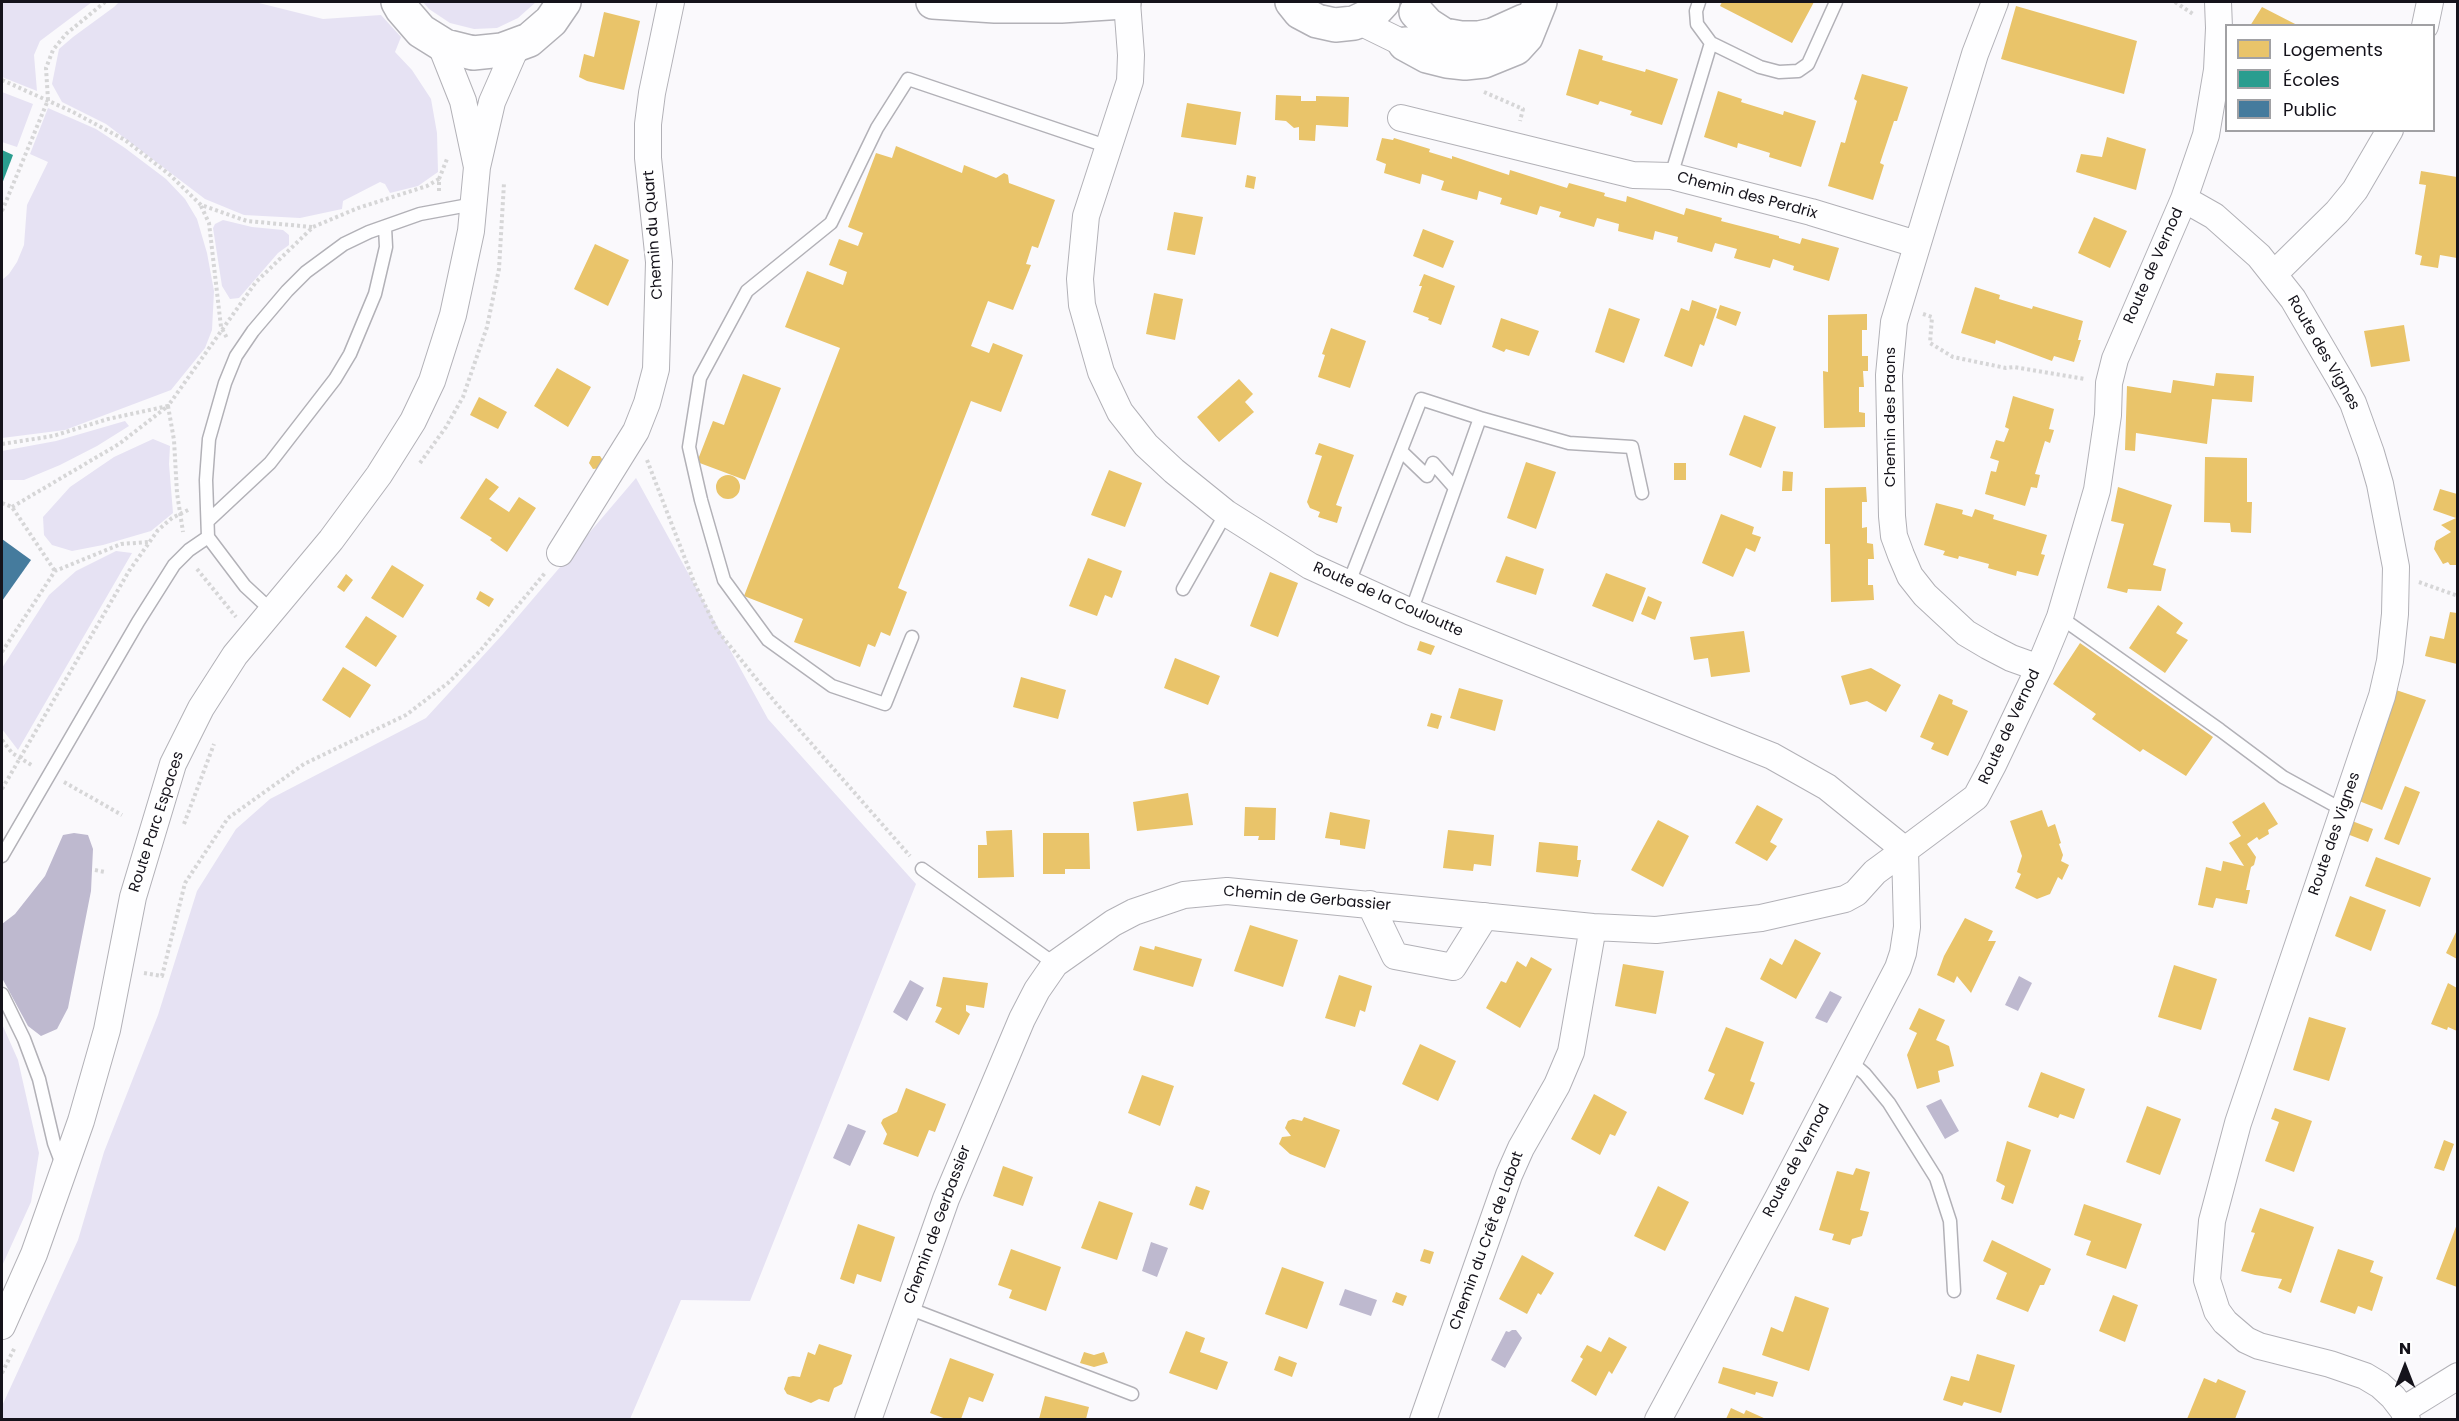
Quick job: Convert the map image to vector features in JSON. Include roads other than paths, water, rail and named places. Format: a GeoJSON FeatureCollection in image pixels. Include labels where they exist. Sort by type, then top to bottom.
{"type":"FeatureCollection","features":[{"type":"Feature","properties":{"kind":"main road"},"geometry":{"type":"LineString","coordinates":[[371,2],[400,5],[421,31],[440,43],[473,52],[502,50],[529,40],[549,24],[564,2]]}},
{"type":"Feature","properties":{"kind":"main road"},"geometry":{"type":"LineString","coordinates":[[933,2],[995,6],[1061,6],[1125,2]]}},
{"type":"Feature","properties":{"kind":"main road"},"geometry":{"type":"LineString","coordinates":[[1292,2],[1300,12],[1317,21],[1335,25],[1371,11]]}},
{"type":"Feature","properties":{"kind":"main road"},"geometry":{"type":"LineString","coordinates":[[1412,7],[1426,24],[1444,35],[1479,38],[1515,26],[1538,7]]}},
{"type":"Feature","properties":{"kind":"main road"},"geometry":{"type":"LineString","coordinates":[[1405,44],[1427,56],[1447,61],[1465,63],[1484,61],[1516,48],[1526,38],[1538,7]]}},
{"type":"Feature","properties":{"kind":"street","name":"Chemin du Quart"},"geometry":{"type":"LineString","coordinates":[[560,553],[636,431],[656,369],[658,262],[648,158],[648,124],[670,2]]}},
{"type":"Feature","properties":{"kind":"street","name":"Route de la Couloutte"},"geometry":{"type":"LineString","coordinates":[[1125,2],[1131,55],[1130,81],[1086,216],[1080,279],[1082,305],[1101,372],[1120,412],[1146,445],[1226,513],[1310,566],[1411,612],[1772,756],[1827,787],[1905,850]]}},
{"type":"Feature","properties":{"kind":"street","name":"Chemin des Paons"},"geometry":{"type":"LineString","coordinates":[[1995,2],[1975,54],[1898,305],[1891,344],[1889,375],[1892,516],[1894,536],[1901,555],[1910,576],[1925,595],[1966,633],[2011,658],[2039,668]]}},
{"type":"Feature","properties":{"kind":"street"},"geometry":{"type":"LineString","coordinates":[[2425,24],[2430,2]]}},
{"type":"Feature","properties":{"kind":"street","name":"Route de Vernod"},"geometry":{"type":"LineString","coordinates":[[1658,1419],[1898,968],[1903,953],[1908,908],[1905,850],[1976,797],[2039,668],[2060,617],[2097,490],[2108,415],[2109,383],[2119,348],[2184,199],[2200,156],[2211,112],[2220,28],[2210,9]]}},
{"type":"Feature","properties":{"kind":"street"},"geometry":{"type":"LineString","coordinates":[[1371,11],[1405,44]]}},
{"type":"Feature","properties":{"kind":"street","name":"Route Parc Espaces"},"geometry":{"type":"LineString","coordinates":[[440,43],[463,101],[477,167]]}},
{"type":"Feature","properties":{"kind":"street","name":"Route Parc Espaces"},"geometry":{"type":"LineString","coordinates":[[9,1335],[34,1254],[81,1121],[107,1030],[133,897],[173,764],[201,708],[235,656],[331,540],[379,475],[413,422],[432,381],[453,315],[471,231],[477,167],[492,102],[517,45]]}},
{"type":"Feature","properties":{"kind":"street","name":"Chemin des Perdrix"},"geometry":{"type":"LineString","coordinates":[[1401,118],[1634,175],[1671,176],[1811,212],[1916,244]]}},
{"type":"Feature","properties":{"kind":"street"},"geometry":{"type":"LineString","coordinates":[[2274,274],[2337,212],[2355,190],[2389,132]]}},
{"type":"Feature","properties":{"kind":"street","name":"Route des Vignes"},"geometry":{"type":"LineString","coordinates":[[2184,199],[2223,223],[2259,255],[2293,299],[2353,403],[2380,484],[2396,567],[2395,614],[2390,661],[2382,696],[2238,1123],[2212,1221],[2207,1280],[2217,1311],[2225,1322],[2246,1340],[2259,1346],[2340,1367],[2365,1376],[2380,1385],[2405,1415],[2457,1376]]}},
{"type":"Feature","properties":{"kind":"street","name":"Chemin de Gerbassier"},"geometry":{"type":"LineString","coordinates":[[868,1419],[946,1198],[996,1076],[1037,990],[1055,964],[1113,923],[1134,912],[1184,895],[1227,891],[1593,927],[1656,930],[1761,918],[1834,903],[1856,892],[1875,872],[1905,850]]}},
{"type":"Feature","properties":{"kind":"street"},"geometry":{"type":"LineString","coordinates":[[1370,904],[1395,956],[1453,967],[1485,916]]}},
{"type":"Feature","properties":{"kind":"street","name":"Chemin du Crêt de Labat"},"geometry":{"type":"LineString","coordinates":[[1423,1419],[1509,1175],[1521,1148],[1557,1085],[1571,1052],[1593,927]]}},
{"type":"Feature","properties":{"kind":"lane"},"geometry":{"type":"LineString","coordinates":[[1699,2],[1696,11],[1697,24],[1711,43],[1769,70],[1779,72],[1798,71],[1808,64],[1836,2]]}},
{"type":"Feature","properties":{"kind":"lane"},"geometry":{"type":"LineString","coordinates":[[1671,176],[1711,43]]}},
{"type":"Feature","properties":{"kind":"lane"},"geometry":{"type":"LineString","coordinates":[[912,636],[885,704],[832,686],[768,640],[724,580],[701,500],[689,447],[700,378],[747,291],[831,223],[877,128],[908,79],[1108,147]]}},
{"type":"Feature","properties":{"kind":"lane"},"geometry":{"type":"LineString","coordinates":[[272,611],[245,586],[208,537],[209,439],[225,383],[242,347],[269,311],[306,272],[344,244],[369,232],[420,214],[474,204]]}},
{"type":"Feature","properties":{"kind":"lane"},"geometry":{"type":"LineString","coordinates":[[208,520],[270,463],[351,354],[375,294],[386,247],[385,227]]}},
{"type":"Feature","properties":{"kind":"lane"},"geometry":{"type":"LineString","coordinates":[[1348,585],[1421,399],[1569,442],[1632,447],[1642,493]]}},
{"type":"Feature","properties":{"kind":"lane"},"geometry":{"type":"LineString","coordinates":[[1411,612],[1480,418]]}},
{"type":"Feature","properties":{"kind":"lane"},"geometry":{"type":"LineString","coordinates":[[1401,451],[1426,476],[1432,463],[1455,488]]}},
{"type":"Feature","properties":{"kind":"lane"},"geometry":{"type":"LineString","coordinates":[[1183,589],[1226,513]]}},
{"type":"Feature","properties":{"kind":"lane"},"geometry":{"type":"LineString","coordinates":[[2,856],[132,631],[174,565],[189,550],[208,537]]}},
{"type":"Feature","properties":{"kind":"lane"},"geometry":{"type":"LineString","coordinates":[[2060,617],[2283,777],[2343,810]]}},
{"type":"Feature","properties":{"kind":"lane"},"geometry":{"type":"LineString","coordinates":[[922,869],[1055,964]]}},
{"type":"Feature","properties":{"kind":"lane"},"geometry":{"type":"LineString","coordinates":[[2,994],[24,1039],[39,1079],[54,1143],[64,1171]]}},
{"type":"Feature","properties":{"kind":"lane"},"geometry":{"type":"LineString","coordinates":[[1850,1061],[1865,1074],[1889,1103],[1936,1178],[1950,1221],[1954,1291]]}},
{"type":"Feature","properties":{"kind":"lane"},"geometry":{"type":"LineString","coordinates":[[908,1308],[1132,1394]]}}]}
